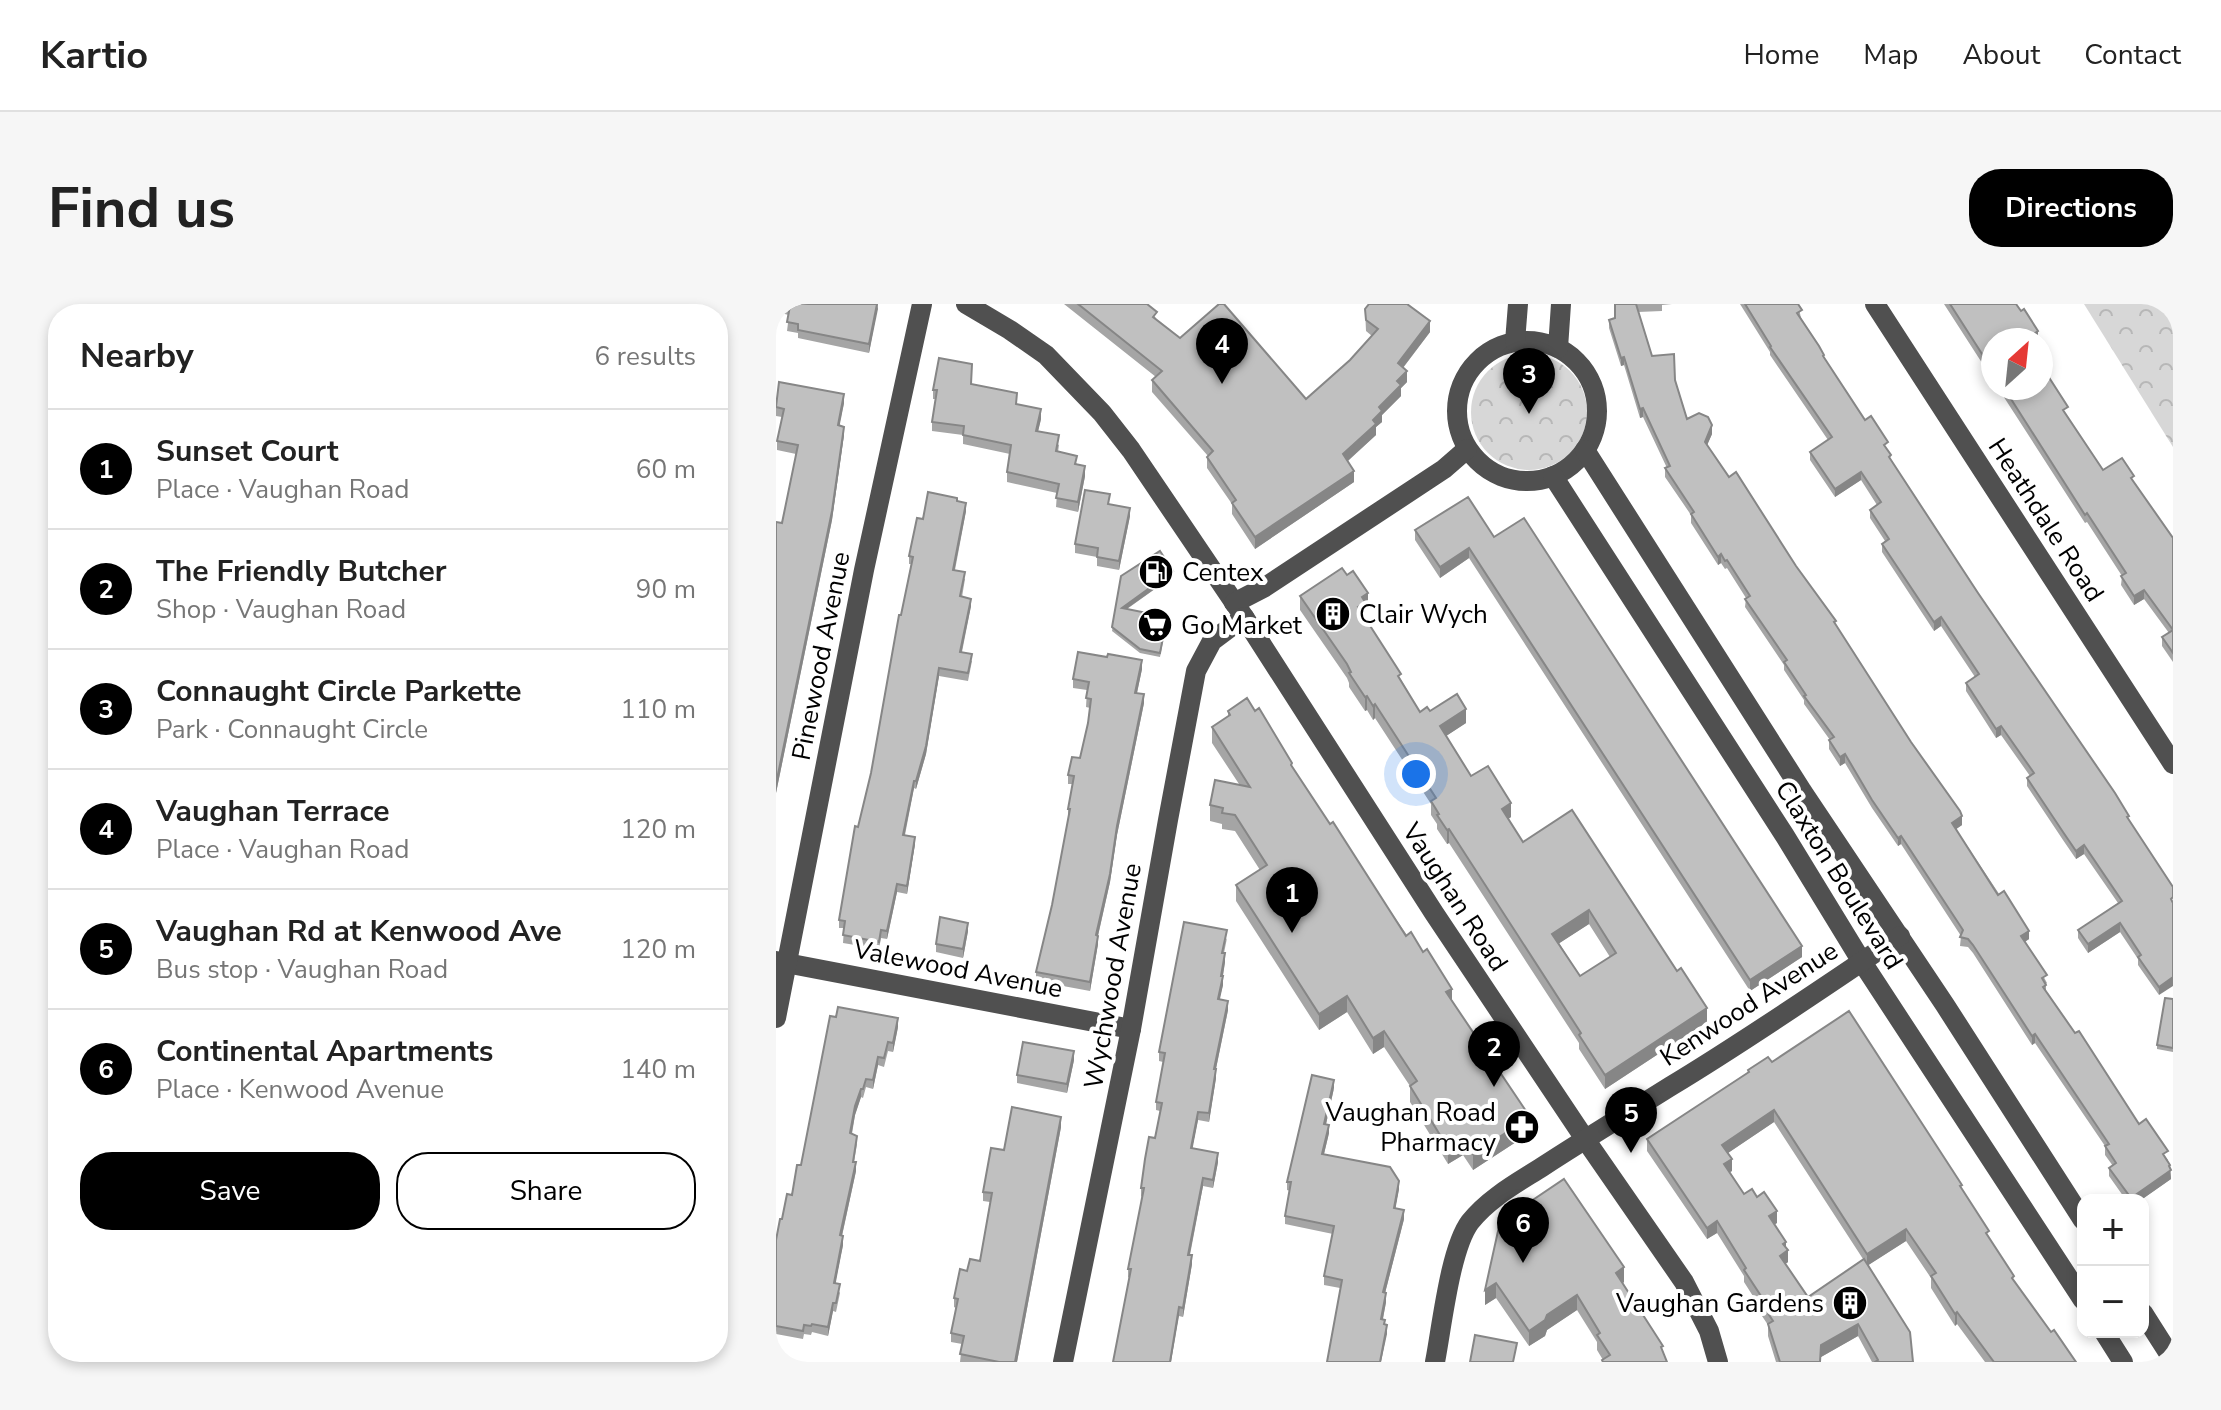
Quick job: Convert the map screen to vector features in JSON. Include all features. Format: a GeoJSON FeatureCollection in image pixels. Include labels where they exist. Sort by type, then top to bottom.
{"type":"FeatureCollection","features":[{"type":"Feature","properties":{"kind":"street","name":"Pinewood Avenue"},"geometry":{"type":"LineString","coordinates":[[776,1018],[781,962],[922,304]]}},
{"type":"Feature","properties":{"kind":"street","name":"Vaughan Road"},"geometry":{"type":"LineString","coordinates":[[966,304],[1046,355],[1102,413],[1131,450],[1239,610],[1434,913],[1684,1282],[1709,1331],[1718,1362]]}},
{"type":"Feature","properties":{"kind":"street"},"geometry":{"type":"LineString","coordinates":[[1515,342],[1518,304]]}},
{"type":"Feature","properties":{"kind":"street"},"geometry":{"type":"LineString","coordinates":[[1558,348],[1561,304]]}},
{"type":"Feature","properties":{"kind":"street","name":"Heathdale Road"},"geometry":{"type":"LineString","coordinates":[[1875,304],[2173,764]]}},
{"type":"Feature","properties":{"kind":"street"},"geometry":{"type":"LineString","coordinates":[[1537,341],[1558,348],[1577,362],[1591,382],[1597,405],[1595,429],[1585,450],[1571,466],[1553,476],[1529,482],[1505,478],[1483,467],[1467,449],[1458,428],[1456,405],[1462,382],[1475,363],[1493,349],[1515,342],[1537,341]]}},
{"type":"Feature","properties":{"kind":"street","name":"Wychwood Avenue"},"geometry":{"type":"LineString","coordinates":[[1063,1362],[1131,1029],[1196,671],[1212,641],[1239,610],[1265,587],[1444,469],[1467,449]]}},
{"type":"Feature","properties":{"kind":"street","name":"Claxton Boulevard"},"geometry":{"type":"LineString","coordinates":[[1585,450],[1802,791],[1900,936],[2077,1211]]}},
{"type":"Feature","properties":{"kind":"street","name":"Claxton Boulevard"},"geometry":{"type":"LineString","coordinates":[[1553,476],[1785,836],[1862,962],[2077,1291]]}},
{"type":"Feature","properties":{"kind":"street","name":"Kenwood Avenue"},"geometry":{"type":"LineString","coordinates":[[1435,1362],[1455,1256],[1469,1223],[1482,1208],[1585,1139],[1758,1033],[1900,936]]}},
{"type":"Feature","properties":{"kind":"street","name":"Valewood Avenue"},"geometry":{"type":"LineString","coordinates":[[781,962],[1131,1029]]}},
{"type":"Feature","properties":{"kind":"street"},"geometry":{"type":"LineString","coordinates":[[2149,1322],[2173,1360]]}},
{"type":"Feature","properties":{"kind":"street"},"geometry":{"type":"LineString","coordinates":[[2108,1338],[2123,1362]]}},
{"type":"Feature","properties":{"kind":"green space"},"geometry":{"type":"Polygon","coordinates":[[[2084,304],[2173,304],[2173,447],[2084,304]]]}},
{"type":"Feature","properties":{"kind":"green space"},"geometry":{"type":"Polygon","coordinates":[[[1529,354],[1551,358],[1570,371],[1583,390],[1587,412],[1583,434],[1570,453],[1551,466],[1529,470],[1507,466],[1488,453],[1475,434],[1471,412],[1475,390],[1488,371],[1507,358],[1529,354]]]}},
{"type":"Feature","properties":{"kind":"building"},"geometry":{"type":"Polygon","coordinates":[[[777,304],[877,304],[869,344],[798,330],[798,324],[787,322],[790,306],[777,304]]]}},
{"type":"Feature","properties":{"kind":"building"},"geometry":{"type":"Polygon","coordinates":[[[1078,304],[1147,304],[1157,312],[1153,317],[1180,338],[1219,304],[1224,304],[1306,399],[1350,360],[1378,329],[1366,320],[1365,309],[1369,304],[1407,304],[1430,321],[1398,363],[1407,371],[1397,381],[1401,385],[1379,407],[1382,411],[1373,420],[1376,424],[1343,454],[1354,471],[1255,537],[1232,503],[1236,500],[1207,457],[1213,451],[1152,380],[1162,371],[1078,304]]]}},
{"type":"Feature","properties":{"kind":"building"},"geometry":{"type":"Polygon","coordinates":[[[1615,304],[1636,304],[1652,356],[1674,354],[1675,380],[1687,419],[1699,413],[1708,417],[1712,425],[1705,442],[1729,477],[1736,472],[1796,566],[1836,621],[1911,742],[1960,811],[1962,816],[1952,823],[1998,895],[2004,891],[2029,931],[2021,936],[2047,975],[2042,978],[2046,985],[2043,987],[2075,1033],[2079,1031],[2139,1124],[2146,1119],[2168,1151],[2163,1154],[2171,1170],[2137,1194],[2128,1194],[2109,1168],[2116,1163],[2105,1146],[2109,1144],[2035,1034],[2032,1036],[1973,945],[1968,939],[1960,937],[1963,930],[1901,836],[1898,838],[1872,800],[1845,754],[1840,757],[1829,740],[1834,737],[1804,696],[1784,662],[1787,660],[1745,599],[1750,596],[1727,560],[1721,554],[1718,557],[1691,514],[1694,512],[1665,468],[1670,466],[1643,408],[1640,409],[1609,320],[1615,318],[1615,304]]]}},
{"type":"Feature","properties":{"kind":"building"},"geometry":{"type":"Polygon","coordinates":[[[1745,304],[1798,304],[1802,310],[1797,313],[1823,356],[1865,420],[1871,416],[1888,442],[1884,445],[1891,455],[1889,457],[2115,793],[2173,887],[2173,977],[2159,987],[2120,923],[2088,944],[2078,930],[2122,901],[2084,845],[2076,851],[2027,778],[2034,773],[2001,726],[1996,729],[1966,683],[1979,674],[1941,617],[1934,622],[1882,544],[1889,539],[1870,510],[1881,502],[1861,472],[1835,489],[1810,452],[1832,437],[1770,347],[1745,304]]]}},
{"type":"Feature","properties":{"kind":"building"},"geometry":{"type":"Polygon","coordinates":[[[1950,304],[2016,304],[2021,311],[2024,309],[2036,328],[1981,328],[1981,352],[1950,304]]]}},
{"type":"Feature","properties":{"kind":"building"},"geometry":{"type":"Polygon","coordinates":[[[939,358],[972,364],[971,384],[1017,393],[1016,404],[1041,409],[1036,431],[1059,435],[1056,451],[1077,456],[1075,464],[1085,466],[1078,502],[1056,498],[1059,484],[1007,472],[1011,445],[963,435],[964,426],[932,422],[937,390],[933,390],[939,358]]]}},
{"type":"Feature","properties":{"kind":"building"},"geometry":{"type":"Polygon","coordinates":[[[779,382],[844,394],[838,425],[844,427],[832,511],[776,784],[776,522],[782,523],[798,445],[777,441],[784,409],[776,407],[779,382]]]}},
{"type":"Feature","properties":{"kind":"building"},"geometry":{"type":"Polygon","coordinates":[[[2053,384],[2068,407],[2063,410],[2103,470],[2122,458],[2134,476],[2131,478],[2173,538],[2173,630],[2144,590],[2134,596],[2121,576],[2126,573],[2087,513],[2085,515],[2012,400],[2053,400],[2053,384]]]}},
{"type":"Feature","properties":{"kind":"building"},"geometry":{"type":"Polygon","coordinates":[[[1085,490],[1110,494],[1108,504],[1130,508],[1119,561],[1097,557],[1098,548],[1075,544],[1085,490]]]}},
{"type":"Feature","properties":{"kind":"building"},"geometry":{"type":"Polygon","coordinates":[[[928,492],[966,503],[953,570],[965,572],[960,596],[971,599],[960,652],[972,654],[968,673],[939,668],[926,746],[914,781],[903,835],[915,837],[907,886],[897,884],[887,931],[881,930],[879,942],[843,935],[845,921],[839,920],[855,826],[858,827],[871,773],[899,615],[913,557],[909,556],[917,518],[923,519],[928,492]]]}},
{"type":"Feature","properties":{"kind":"building"},"geometry":{"type":"Polygon","coordinates":[[[1468,497],[1494,537],[1524,518],[1802,946],[1750,980],[1469,548],[1440,567],[1415,530],[1468,497]]]}},
{"type":"Feature","properties":{"kind":"building"},"geometry":{"type":"Polygon","coordinates":[[[1160,551],[1173,571],[1122,608],[1167,617],[1160,653],[1140,649],[1112,627],[1121,576],[1160,551]]]}},
{"type":"Feature","properties":{"kind":"building"},"geometry":{"type":"Polygon","coordinates":[[[1342,568],[1347,575],[1353,571],[1368,593],[1362,597],[1365,602],[1358,607],[1401,674],[1398,676],[1420,712],[1427,707],[1430,711],[1457,694],[1466,709],[1440,726],[1471,776],[1488,766],[1511,803],[1502,809],[1523,842],[1572,810],[1677,971],[1681,968],[1707,1008],[1605,1075],[1579,1035],[1581,1033],[1437,815],[1431,801],[1436,798],[1375,704],[1373,706],[1365,697],[1349,673],[1347,664],[1300,596],[1342,568]],[[1589,910],[1552,934],[1580,976],[1616,953],[1589,910]]]}},
{"type":"Feature","properties":{"kind":"building"},"geometry":{"type":"Polygon","coordinates":[[[2173,630],[2173,653],[2162,637],[2173,630]]]}},
{"type":"Feature","properties":{"kind":"building"},"geometry":{"type":"Polygon","coordinates":[[[1078,652],[1142,660],[1135,693],[1144,694],[1096,935],[1090,982],[1036,972],[1070,809],[1074,776],[1068,775],[1072,757],[1080,758],[1088,723],[1091,699],[1086,698],[1089,682],[1073,679],[1078,652]]]}},
{"type":"Feature","properties":{"kind":"building"},"geometry":{"type":"Polygon","coordinates":[[[1247,698],[1255,711],[1259,708],[1291,765],[1330,824],[1333,822],[1406,936],[1411,932],[1423,952],[1427,949],[1452,989],[1446,992],[1530,1117],[1473,1154],[1463,1138],[1448,1148],[1410,1086],[1417,1081],[1384,1031],[1373,1038],[1347,996],[1319,1014],[1236,885],[1267,865],[1235,815],[1222,813],[1223,808],[1210,805],[1215,780],[1250,787],[1212,727],[1247,698]]]}},
{"type":"Feature","properties":{"kind":"building"},"geometry":{"type":"Polygon","coordinates":[[[940,917],[968,923],[963,949],[936,944],[940,917]]]}},
{"type":"Feature","properties":{"kind":"building"},"geometry":{"type":"Polygon","coordinates":[[[1184,922],[1227,930],[1218,999],[1228,1001],[1214,1069],[1209,1113],[1198,1112],[1191,1148],[1218,1153],[1213,1180],[1203,1178],[1188,1255],[1192,1255],[1183,1308],[1179,1307],[1170,1362],[1113,1362],[1144,1188],[1141,1188],[1149,1137],[1155,1138],[1162,1103],[1156,1102],[1165,1053],[1159,1052],[1184,922]]]}},
{"type":"Feature","properties":{"kind":"building"},"geometry":{"type":"Polygon","coordinates":[[[2165,998],[2173,999],[2173,1048],[2157,1045],[2165,998]]]}},
{"type":"Feature","properties":{"kind":"building"},"geometry":{"type":"Polygon","coordinates":[[[838,1007],[898,1018],[893,1043],[888,1042],[884,1058],[878,1057],[873,1080],[866,1079],[855,1106],[850,1133],[857,1136],[853,1162],[856,1162],[840,1235],[843,1236],[834,1283],[840,1284],[836,1303],[833,1303],[828,1327],[804,1325],[803,1331],[776,1326],[776,1240],[787,1194],[792,1195],[797,1165],[801,1165],[830,1016],[836,1017],[838,1007]]]}},
{"type":"Feature","properties":{"kind":"building"},"geometry":{"type":"Polygon","coordinates":[[[1849,1011],[1962,1185],[1989,1231],[1986,1233],[2014,1276],[2012,1278],[2076,1362],[1994,1362],[1957,1312],[1955,1314],[1931,1276],[1936,1273],[1906,1229],[1867,1254],[1774,1110],[1722,1145],[1732,1159],[1724,1164],[1744,1194],[1752,1189],[1757,1197],[1764,1192],[1777,1211],[1769,1216],[1788,1250],[1780,1256],[1808,1297],[1864,1259],[1910,1332],[1913,1362],[1875,1362],[1878,1360],[1858,1324],[1821,1345],[1820,1362],[1780,1362],[1768,1324],[1773,1321],[1758,1298],[1761,1296],[1744,1270],[1746,1268],[1717,1221],[1707,1228],[1647,1139],[1768,1057],[1772,1062],[1849,1011]]]}},
{"type":"Feature","properties":{"kind":"building"},"geometry":{"type":"Polygon","coordinates":[[[1023,1042],[1074,1051],[1067,1084],[1017,1075],[1023,1042]]]}},
{"type":"Feature","properties":{"kind":"building"},"geometry":{"type":"Polygon","coordinates":[[[1312,1075],[1334,1080],[1324,1124],[1329,1125],[1322,1154],[1390,1167],[1399,1181],[1394,1208],[1404,1210],[1383,1292],[1386,1293],[1381,1319],[1387,1325],[1380,1362],[1327,1362],[1342,1280],[1324,1276],[1334,1226],[1285,1216],[1291,1182],[1287,1182],[1312,1075]]]}},
{"type":"Feature","properties":{"kind":"building"},"geometry":{"type":"Polygon","coordinates":[[[1012,1107],[1061,1117],[1015,1362],[999,1362],[960,1354],[964,1336],[951,1333],[960,1269],[967,1271],[970,1259],[980,1261],[992,1193],[983,1192],[991,1148],[1004,1150],[1012,1107]]]}},
{"type":"Feature","properties":{"kind":"building"},"geometry":{"type":"Polygon","coordinates":[[[1564,1179],[1624,1267],[1616,1273],[1663,1346],[1667,1362],[1603,1362],[1610,1355],[1577,1295],[1529,1331],[1496,1283],[1485,1290],[1500,1222],[1564,1179]]]}},
{"type":"Feature","properties":{"kind":"building"},"geometry":{"type":"Polygon","coordinates":[[[1475,1335],[1517,1343],[1513,1362],[1470,1362],[1475,1335]]]}},
{"type":"Feature","properties":{"kind":"place","name":"Vaughan Terrace"},"geometry":{"type":"Point","coordinates":[1222,384]}},
{"type":"Feature","properties":{"kind":"place","name":"Connaught Circle Parkette"},"geometry":{"type":"Point","coordinates":[1529,414]}},
{"type":"Feature","properties":{"kind":"place","name":"Centex"},"geometry":{"type":"Point","coordinates":[1156,572]}},
{"type":"Feature","properties":{"kind":"place","name":"Clair Wych"},"geometry":{"type":"Point","coordinates":[1333,614]}},
{"type":"Feature","properties":{"kind":"place","name":"Go Market"},"geometry":{"type":"Point","coordinates":[1155,625]}},
{"type":"Feature","properties":{"kind":"place","name":"Sunset Court"},"geometry":{"type":"Point","coordinates":[1292,933]}},
{"type":"Feature","properties":{"kind":"place","name":"The Friendly Butcher"},"geometry":{"type":"Point","coordinates":[1494,1087]}},
{"type":"Feature","properties":{"kind":"place","name":"Vaughan Road Pharmacy"},"geometry":{"type":"Point","coordinates":[1522,1127]}},
{"type":"Feature","properties":{"kind":"place","name":"Vaughan Rd at Kenwood Ave"},"geometry":{"type":"Point","coordinates":[1631,1153]}},
{"type":"Feature","properties":{"kind":"place","name":"Continental Apartments"},"geometry":{"type":"Point","coordinates":[1523,1263]}},
{"type":"Feature","properties":{"kind":"place","name":"Vaughan Gardens"},"geometry":{"type":"Point","coordinates":[1850,1303]}}]}
